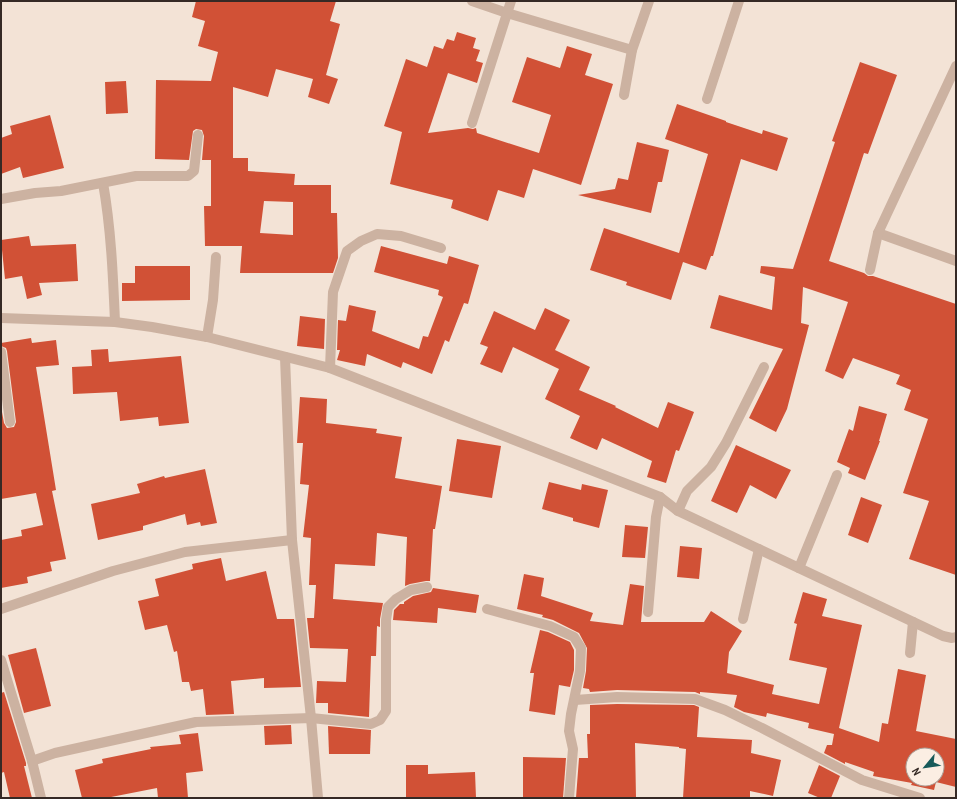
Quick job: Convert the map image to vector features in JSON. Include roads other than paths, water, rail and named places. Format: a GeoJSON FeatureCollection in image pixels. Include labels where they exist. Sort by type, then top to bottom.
{"type":"FeatureCollection","features":[{"type":"Feature","properties":{"kind":"street"},"geometry":{"type":"LineString","coordinates":[[472,1],[507,13],[632,50]]}},
{"type":"Feature","properties":{"kind":"street"},"geometry":{"type":"LineString","coordinates":[[472,123],[511,1]]}},
{"type":"Feature","properties":{"kind":"street"},"geometry":{"type":"LineString","coordinates":[[624,95],[632,50],[650,1]]}},
{"type":"Feature","properties":{"kind":"street"},"geometry":{"type":"LineString","coordinates":[[707,99],[739,1]]}},
{"type":"Feature","properties":{"kind":"street"},"geometry":{"type":"LineString","coordinates":[[870,270],[878,233],[956,66]]}},
{"type":"Feature","properties":{"kind":"street"},"geometry":{"type":"LineString","coordinates":[[1,199],[35,193],[61,191],[136,176],[188,176],[194,171],[198,135]]}},
{"type":"Feature","properties":{"kind":"street"},"geometry":{"type":"LineString","coordinates":[[103,183],[108,215],[115,322]]}},
{"type":"Feature","properties":{"kind":"street"},"geometry":{"type":"LineString","coordinates":[[878,233],[956,261]]}},
{"type":"Feature","properties":{"kind":"street"},"geometry":{"type":"LineString","coordinates":[[330,368],[333,292],[347,251],[361,241],[377,234],[401,236],[441,248]]}},
{"type":"Feature","properties":{"kind":"street"},"geometry":{"type":"LineString","coordinates":[[207,337],[213,300],[216,257]]}},
{"type":"Feature","properties":{"kind":"street"},"geometry":{"type":"LineString","coordinates":[[1,318],[115,322],[207,337],[330,368],[660,497],[678,511],[943,636],[952,638],[956,637]]}},
{"type":"Feature","properties":{"kind":"street"},"geometry":{"type":"LineString","coordinates":[[1,352],[10,422]]}},
{"type":"Feature","properties":{"kind":"street"},"geometry":{"type":"LineString","coordinates":[[285,357],[292,540],[318,798]]}},
{"type":"Feature","properties":{"kind":"street"},"geometry":{"type":"LineString","coordinates":[[678,511],[687,491],[711,467],[726,443],[764,368]]}},
{"type":"Feature","properties":{"kind":"street"},"geometry":{"type":"LineString","coordinates":[[799,568],[837,475]]}},
{"type":"Feature","properties":{"kind":"street"},"geometry":{"type":"LineString","coordinates":[[648,612],[656,517],[660,497]]}},
{"type":"Feature","properties":{"kind":"street"},"geometry":{"type":"LineString","coordinates":[[1,609],[113,571],[185,552],[292,540]]}},
{"type":"Feature","properties":{"kind":"street"},"geometry":{"type":"LineString","coordinates":[[742,619],[759,549]]}},
{"type":"Feature","properties":{"kind":"street"},"geometry":{"type":"LineString","coordinates":[[32,761],[56,753],[196,722],[311,718],[371,724],[380,720],[386,711],[386,620],[388,607],[396,599],[411,590],[427,587]]}},
{"type":"Feature","properties":{"kind":"street"},"geometry":{"type":"LineString","coordinates":[[487,609],[550,626],[574,637],[581,648],[580,671],[569,731],[573,749],[569,798]]}},
{"type":"Feature","properties":{"kind":"street"},"geometry":{"type":"LineString","coordinates":[[910,653],[913,622]]}},
{"type":"Feature","properties":{"kind":"street"},"geometry":{"type":"LineString","coordinates":[[1,660],[32,761],[41,798]]}},
{"type":"Feature","properties":{"kind":"street"},"geometry":{"type":"LineString","coordinates":[[575,700],[617,697],[695,699],[725,710],[862,780],[920,798]]}}]}
